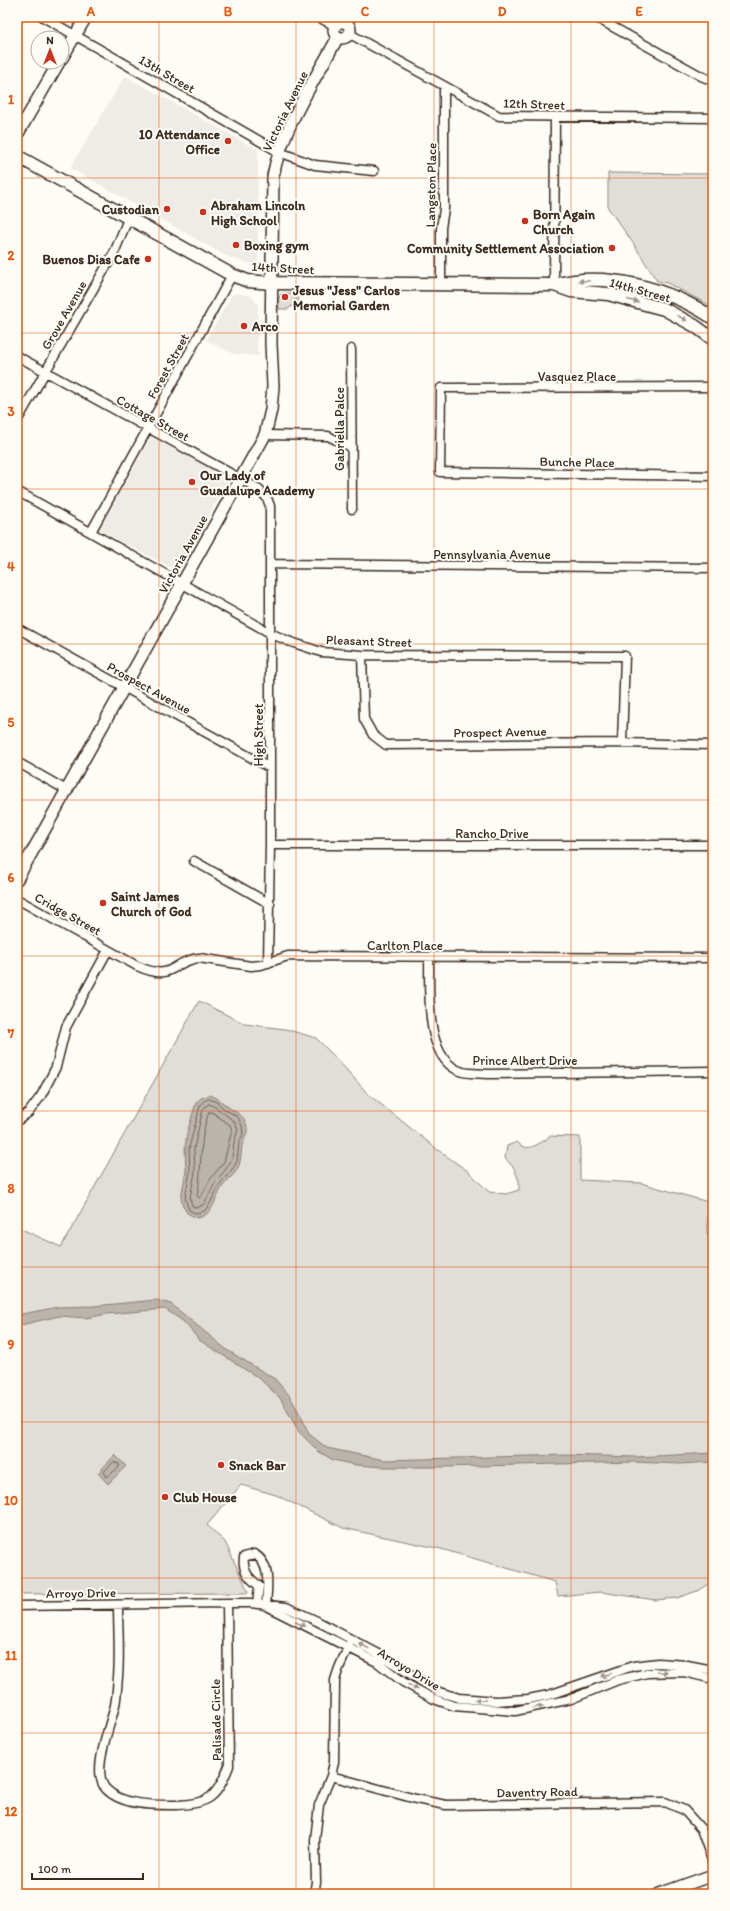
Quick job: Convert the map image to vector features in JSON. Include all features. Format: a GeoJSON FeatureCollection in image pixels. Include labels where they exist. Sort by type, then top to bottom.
{"type":"FeatureCollection","features":[{"type":"Feature","properties":{"kind":"main road","name":"14th Street"},"geometry":{"type":"LineString","coordinates":[[17,156],[128,219],[232,275],[248,281],[271,283],[554,285],[568,281],[597,281],[645,286],[695,305],[713,318]]}},
{"type":"Feature","properties":{"kind":"main road","name":"14th Street"},"geometry":{"type":"LineString","coordinates":[[554,285],[571,291],[608,294],[664,309],[695,326],[713,339]]}},
{"type":"Feature","properties":{"kind":"street","name":"13th Street"},"geometry":{"type":"LineString","coordinates":[[43,17],[279,152],[315,165],[374,171]]}},
{"type":"Feature","properties":{"kind":"street"},"geometry":{"type":"LineString","coordinates":[[70,44],[86,17]]}},
{"type":"Feature","properties":{"kind":"street"},"geometry":{"type":"LineString","coordinates":[[318,17],[337,32],[345,38],[350,34],[348,20],[340,22],[337,32]]}},
{"type":"Feature","properties":{"kind":"street"},"geometry":{"type":"LineString","coordinates":[[595,17],[701,76],[713,81]]}},
{"type":"Feature","properties":{"kind":"street","name":"Victoria Avenue"},"geometry":{"type":"LineString","coordinates":[[17,879],[68,791],[265,435],[271,410],[273,386],[270,344],[271,185],[279,152],[337,32]]}},
{"type":"Feature","properties":{"kind":"street","name":"12th Street"},"geometry":{"type":"LineString","coordinates":[[350,34],[499,116],[713,118]]}},
{"type":"Feature","properties":{"kind":"street"},"geometry":{"type":"LineString","coordinates":[[17,136],[55,70]]}},
{"type":"Feature","properties":{"kind":"street","name":"Langston Place"},"geometry":{"type":"LineString","coordinates":[[441,284],[441,228],[444,209],[444,86]]}},
{"type":"Feature","properties":{"kind":"street"},"geometry":{"type":"LineString","coordinates":[[554,285],[555,117]]}},
{"type":"Feature","properties":{"kind":"street","name":"Grove Avenue"},"geometry":{"type":"LineString","coordinates":[[17,421],[114,253],[128,219]]}},
{"type":"Feature","properties":{"kind":"street","name":"Forest Street"},"geometry":{"type":"LineString","coordinates":[[91,532],[232,275]]}},
{"type":"Feature","properties":{"kind":"street","name":"Gabriella Palce"},"geometry":{"type":"LineString","coordinates":[[351,349],[352,509]]}},
{"type":"Feature","properties":{"kind":"street","name":"Cottage Street"},"geometry":{"type":"LineString","coordinates":[[17,356],[240,480],[260,489],[267,498],[270,506]]}},
{"type":"Feature","properties":{"kind":"street","name":"Vasquez Place"},"geometry":{"type":"LineString","coordinates":[[440,472],[441,388],[713,387]]}},
{"type":"Feature","properties":{"kind":"street"},"geometry":{"type":"LineString","coordinates":[[265,435],[328,436],[351,447]]}},
{"type":"Feature","properties":{"kind":"street","name":"Bunche Place"},"geometry":{"type":"LineString","coordinates":[[440,472],[713,476]]}},
{"type":"Feature","properties":{"kind":"street","name":"Pleasant Street"},"geometry":{"type":"LineString","coordinates":[[17,491],[183,582],[270,633],[288,641],[321,652],[362,655],[625,656],[622,743]]}},
{"type":"Feature","properties":{"kind":"street","name":"High Street"},"geometry":{"type":"LineString","coordinates":[[268,963],[270,904],[270,506]]}},
{"type":"Feature","properties":{"kind":"street","name":"Pennsylvania Avenue"},"geometry":{"type":"LineString","coordinates":[[271,564],[713,568]]}},
{"type":"Feature","properties":{"kind":"street","name":"Prospect Avenue"},"geometry":{"type":"LineString","coordinates":[[17,628],[124,689],[270,768]]}},
{"type":"Feature","properties":{"kind":"street","name":"Prospect Avenue"},"geometry":{"type":"LineString","coordinates":[[362,655],[364,720],[373,735],[386,745],[622,743],[713,745]]}},
{"type":"Feature","properties":{"kind":"street"},"geometry":{"type":"LineString","coordinates":[[17,762],[68,791]]}},
{"type":"Feature","properties":{"kind":"street","name":"Rancho Drive"},"geometry":{"type":"LineString","coordinates":[[270,845],[713,846]]}},
{"type":"Feature","properties":{"kind":"street"},"geometry":{"type":"LineString","coordinates":[[194,862],[270,904]]}},
{"type":"Feature","properties":{"kind":"street","name":"Cridge Street"},"geometry":{"type":"LineString","coordinates":[[17,899],[108,950]]}},
{"type":"Feature","properties":{"kind":"street"},"geometry":{"type":"LineString","coordinates":[[17,1121],[29,1112],[41,1096],[56,1067],[66,1027],[108,950]]}},
{"type":"Feature","properties":{"kind":"street","name":"Carlton Place"},"geometry":{"type":"LineString","coordinates":[[108,950],[137,966],[158,973],[174,969],[192,959],[199,958],[251,966],[268,963],[288,956],[429,958],[713,958]]}},
{"type":"Feature","properties":{"kind":"street","name":"Prince Albert Drive"},"geometry":{"type":"LineString","coordinates":[[429,958],[430,1024],[437,1048],[449,1063],[462,1072],[488,1074],[713,1071]]}},
{"type":"Feature","properties":{"kind":"street"},"geometry":{"type":"LineString","coordinates":[[257,1604],[259,1586],[246,1574],[243,1568],[244,1557],[254,1554],[260,1557],[264,1563],[268,1581],[266,1606]]}},
{"type":"Feature","properties":{"kind":"street","name":"Arroyo Drive"},"geometry":{"type":"LineString","coordinates":[[17,1606],[227,1603],[257,1604],[286,1608],[377,1652],[439,1692],[471,1699],[512,1700],[535,1698],[549,1695],[633,1666],[658,1663],[687,1665],[713,1670]]}},
{"type":"Feature","properties":{"kind":"street","name":"Palisade Circle"},"geometry":{"type":"LineString","coordinates":[[118,1604],[118,1676],[115,1704],[102,1754],[100,1771],[101,1781],[106,1789],[128,1800],[152,1805],[184,1805],[206,1800],[221,1787],[229,1766],[227,1603]]}},
{"type":"Feature","properties":{"kind":"street","name":"Arroyo Drive"},"geometry":{"type":"LineString","coordinates":[[266,1606],[376,1662],[403,1682],[434,1699],[454,1706],[515,1711],[571,1699],[618,1680],[643,1674],[684,1672],[713,1679]]}},
{"type":"Feature","properties":{"kind":"street"},"geometry":{"type":"LineString","coordinates":[[314,1894],[315,1840],[319,1805],[331,1776],[334,1762],[335,1680],[352,1639]]}},
{"type":"Feature","properties":{"kind":"street","name":"Daventry Road"},"geometry":{"type":"LineString","coordinates":[[331,1776],[416,1799],[446,1805],[665,1802],[684,1810],[701,1829],[713,1863]]}},
{"type":"Feature","properties":{"kind":"street"},"geometry":{"type":"LineString","coordinates":[[659,1894],[713,1875]]}},
{"type":"Feature","properties":{"kind":"shaded area","name":"Abraham Lincoln High School"},"geometry":{"type":"Polygon","coordinates":[[[125,76],[258,150],[258,263],[246,263],[226,256],[70,168],[125,76]]]}},
{"type":"Feature","properties":{"kind":"shaded area"},"geometry":{"type":"Polygon","coordinates":[[[608,173],[711,174],[713,307],[667,283],[657,281],[633,243],[608,208],[608,173]]]}},
{"type":"Feature","properties":{"kind":"shaded area"},"geometry":{"type":"Polygon","coordinates":[[[236,293],[252,296],[258,305],[257,351],[260,356],[234,354],[206,340],[232,295],[236,293]]]}},
{"type":"Feature","properties":{"kind":"shaded area"},"geometry":{"type":"Polygon","coordinates":[[[298,293],[298,302],[288,309],[279,309],[278,299],[281,294],[298,293]]]}},
{"type":"Feature","properties":{"kind":"shaded area"},"geometry":{"type":"Polygon","coordinates":[[[151,437],[229,478],[179,572],[99,530],[151,437]]]}},
{"type":"Feature","properties":{"kind":"shaded area"},"geometry":{"type":"Polygon","coordinates":[[[199,1001],[245,1024],[285,1029],[316,1038],[368,1094],[438,1150],[469,1172],[489,1192],[506,1194],[519,1190],[519,1181],[514,1168],[505,1158],[507,1146],[517,1142],[525,1147],[532,1147],[547,1139],[549,1136],[580,1137],[580,1180],[641,1183],[708,1202],[707,1235],[713,1236],[713,1581],[697,1591],[677,1598],[656,1600],[600,1592],[558,1596],[555,1582],[441,1549],[343,1528],[276,1495],[241,1485],[207,1525],[225,1542],[248,1591],[247,1593],[17,1594],[17,1227],[61,1247],[199,1001]]]}},
{"type":"Feature","properties":{"kind":"water"},"geometry":{"type":"Polygon","coordinates":[[[210,1095],[243,1117],[247,1131],[237,1170],[223,1186],[213,1206],[207,1214],[197,1218],[187,1213],[181,1198],[186,1171],[185,1148],[187,1133],[196,1103],[201,1098],[210,1095]]]}},
{"type":"Feature","properties":{"kind":"water"},"geometry":{"type":"Polygon","coordinates":[[[156,1300],[171,1304],[227,1350],[275,1379],[289,1395],[309,1434],[327,1448],[384,1460],[565,1455],[636,1457],[713,1453],[713,1462],[680,1464],[634,1462],[442,1467],[384,1467],[356,1465],[333,1460],[318,1451],[299,1432],[280,1398],[260,1379],[199,1340],[184,1322],[165,1309],[107,1314],[86,1318],[59,1316],[17,1326],[19,1316],[17,1315],[58,1307],[94,1306],[156,1300]]]}},
{"type":"Feature","properties":{"kind":"water"},"geometry":{"type":"Polygon","coordinates":[[[115,1455],[126,1466],[108,1484],[98,1473],[115,1455]]]}},
{"type":"Feature","properties":{"kind":"place","name":"10 Attendance Office"},"geometry":{"type":"Point","coordinates":[228,141]}},
{"type":"Feature","properties":{"kind":"place","name":"Custodian"},"geometry":{"type":"Point","coordinates":[167,209]}},
{"type":"Feature","properties":{"kind":"place","name":"Abraham Lincoln High School"},"geometry":{"type":"Point","coordinates":[203,212]}},
{"type":"Feature","properties":{"kind":"place","name":"Born Again Church"},"geometry":{"type":"Point","coordinates":[525,221]}},
{"type":"Feature","properties":{"kind":"place","name":"Boxing gym"},"geometry":{"type":"Point","coordinates":[236,245]}},
{"type":"Feature","properties":{"kind":"place","name":"Community Settlement Association"},"geometry":{"type":"Point","coordinates":[612,248]}},
{"type":"Feature","properties":{"kind":"place","name":"Buenos Dias Cafe"},"geometry":{"type":"Point","coordinates":[148,259]}},
{"type":"Feature","properties":{"kind":"place","name":"Jesus \"Jess\" Carlos Memorial Garden"},"geometry":{"type":"Point","coordinates":[285,297]}},
{"type":"Feature","properties":{"kind":"place","name":"Arco"},"geometry":{"type":"Point","coordinates":[244,326]}},
{"type":"Feature","properties":{"kind":"place","name":"Our Lady of Guadalupe Academy"},"geometry":{"type":"Point","coordinates":[192,482]}},
{"type":"Feature","properties":{"kind":"place","name":"Saint James Church of God"},"geometry":{"type":"Point","coordinates":[103,903]}},
{"type":"Feature","properties":{"kind":"place","name":"Snack Bar"},"geometry":{"type":"Point","coordinates":[221,1465]}},
{"type":"Feature","properties":{"kind":"place","name":"Club House"},"geometry":{"type":"Point","coordinates":[165,1497]}}]}
